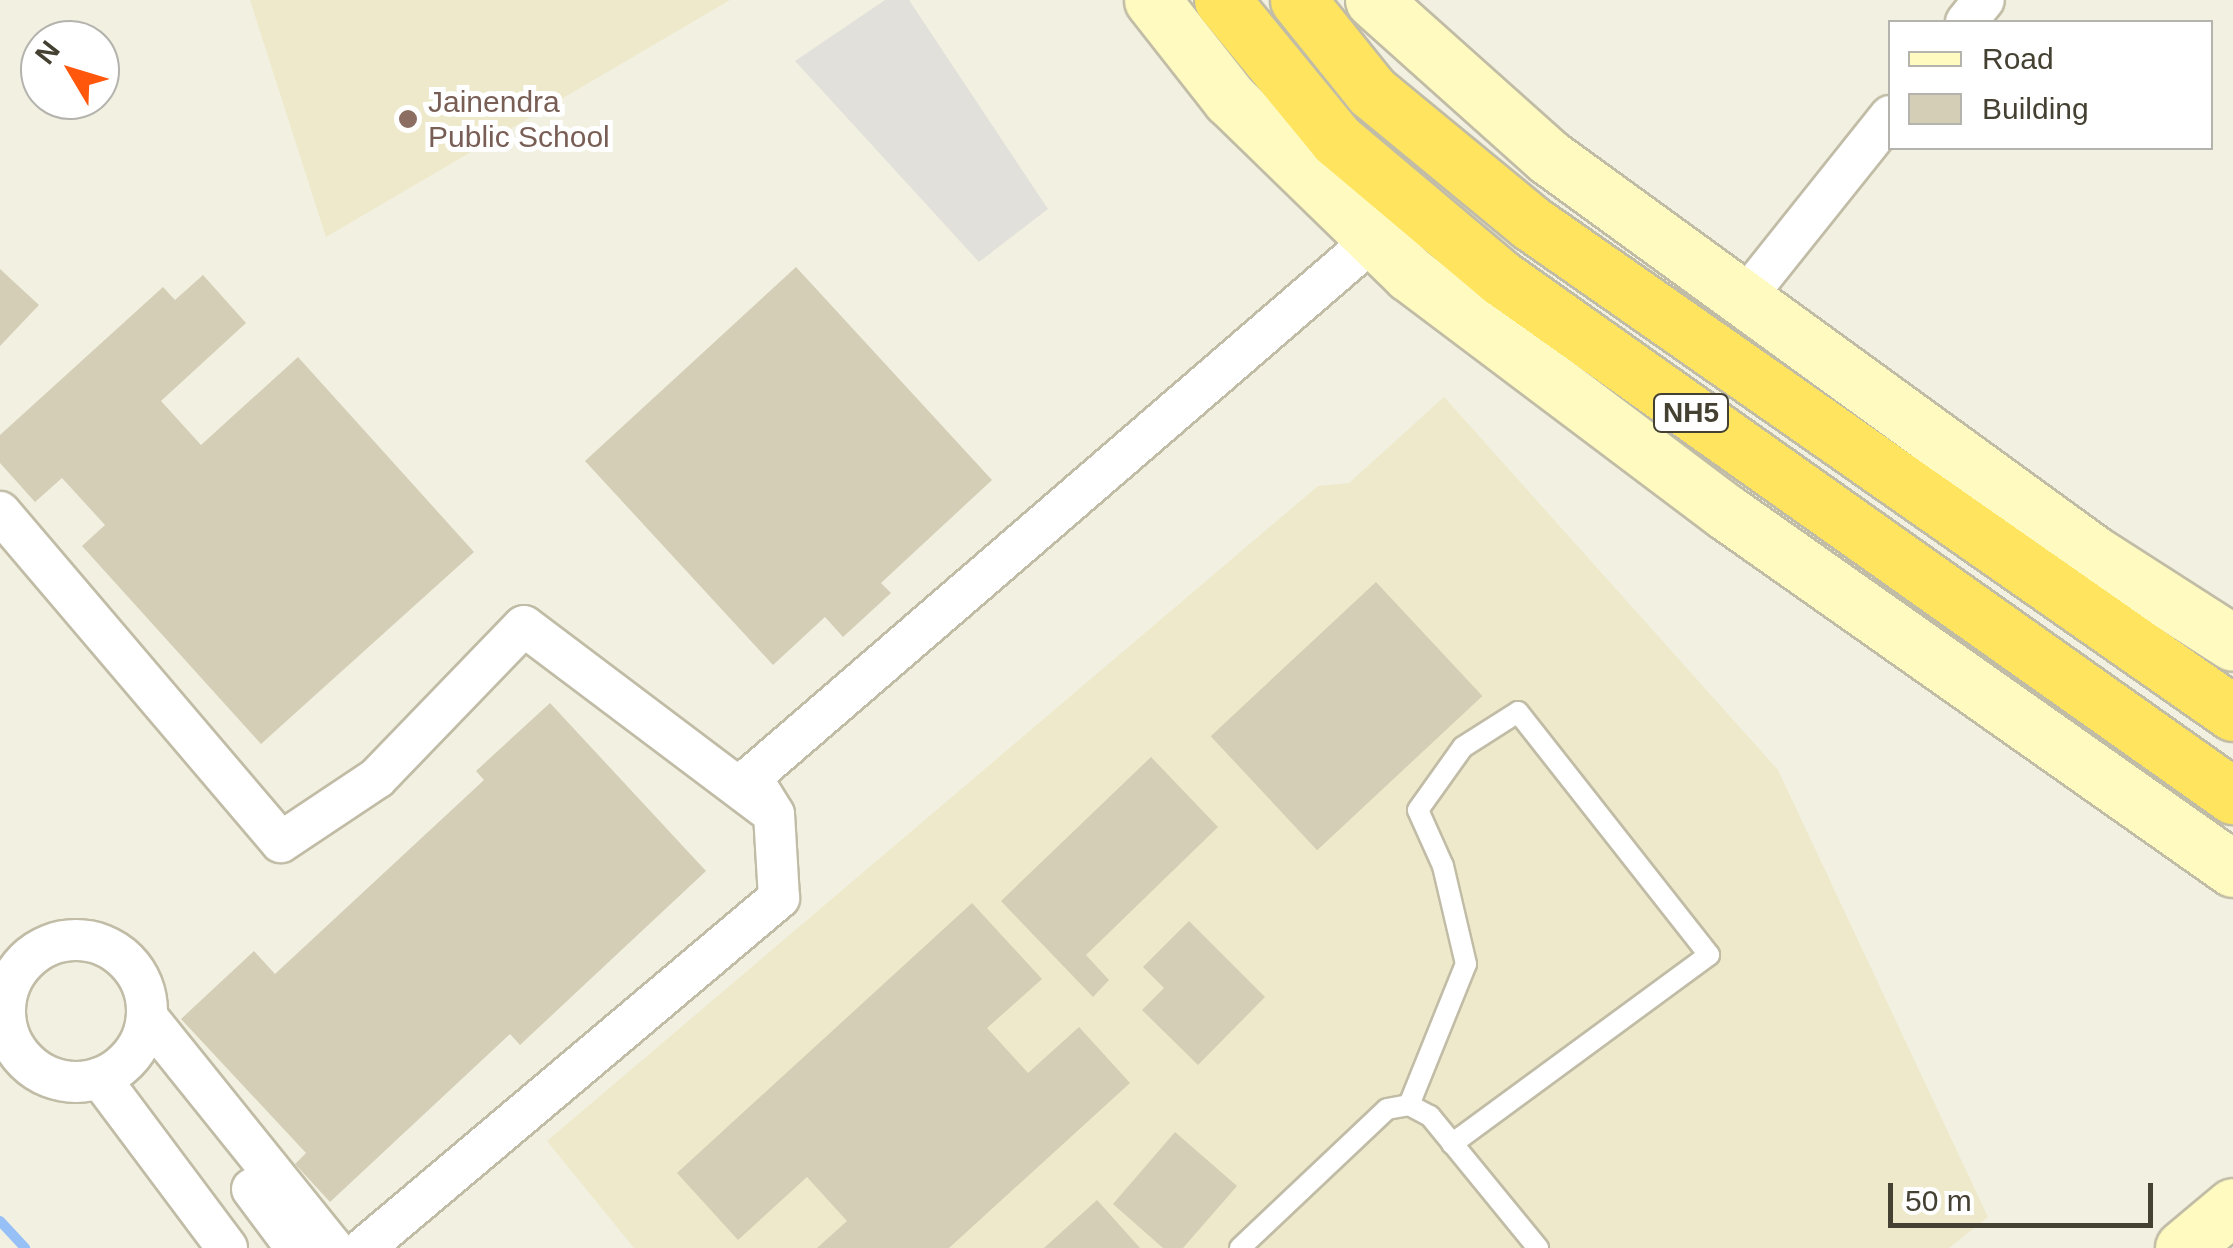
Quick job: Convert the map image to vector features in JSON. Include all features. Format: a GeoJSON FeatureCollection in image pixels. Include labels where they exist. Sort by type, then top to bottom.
{"type":"FeatureCollection","features":[{"type":"Feature","properties":{"kind":"highway","name":"NH5"},"geometry":{"type":"LineString","coordinates":[[1222,0],[1337,140],[1501,278],[2219,786]]}},
{"type":"Feature","properties":{"kind":"highway","name":"NH5"},"geometry":{"type":"LineString","coordinates":[[1298,0],[1372,92],[1532,223],[2233,713]]}},
{"type":"Feature","properties":{"kind":"street"},"geometry":{"type":"LineString","coordinates":[[1152,0],[1230,99],[1372,241],[1726,512],[2224,871]]}},
{"type":"Feature","properties":{"kind":"street"},"geometry":{"type":"LineString","coordinates":[[1373,0],[1550,158],[2233,642]]}},
{"type":"Feature","properties":{"kind":"street"},"geometry":{"type":"LineString","coordinates":[[1968,20],[1984,0]]}},
{"type":"Feature","properties":{"kind":"street"},"geometry":{"type":"LineString","coordinates":[[1744,299],[1888,119]]}},
{"type":"Feature","properties":{"kind":"street"},"geometry":{"type":"LineString","coordinates":[[364,1248],[778,898],[774,814],[751,777],[1372,241]]}},
{"type":"Feature","properties":{"kind":"street"},"geometry":{"type":"LineString","coordinates":[[0,512],[281,842],[377,778],[524,626],[774,814]]}},
{"type":"Feature","properties":{"kind":"street"},"geometry":{"type":"LineString","coordinates":[[144,1030],[100,1078],[44,1076],[3,1031],[5,1004],[22,965],[53,943],[84,939],[132,965],[144,1030],[296,1248]]}},
{"type":"Feature","properties":{"kind":"street"},"geometry":{"type":"LineString","coordinates":[[144,1030],[333,1248]]}},
{"type":"Feature","properties":{"kind":"street"},"geometry":{"type":"LineString","coordinates":[[100,1078],[227,1248]]}},
{"type":"Feature","properties":{"kind":"street"},"geometry":{"type":"LineString","coordinates":[[2183,1248],[2233,1206]]}},
{"type":"Feature","properties":{"kind":"lane"},"geometry":{"type":"LineString","coordinates":[[1409,1104],[1466,964],[1443,866],[1418,810],[1463,747],[1518,712],[1709,956],[1452,1144]]}},
{"type":"Feature","properties":{"kind":"lane"},"geometry":{"type":"LineString","coordinates":[[1409,1104],[1452,1144],[1538,1248]]}},
{"type":"Feature","properties":{"kind":"lane"},"geometry":{"type":"LineString","coordinates":[[1240,1248],[1387,1110],[1409,1104]]}},
{"type":"Feature","properties":{"kind":"shaded area","name":"Jainendra Public School"},"geometry":{"type":"Polygon","coordinates":[[[250,0],[730,0],[326,237],[250,0]]]}},
{"type":"Feature","properties":{"kind":"shaded area"},"geometry":{"type":"Polygon","coordinates":[[[885,0],[909,0],[1048,209],[979,262],[795,61],[885,0]]]}},
{"type":"Feature","properties":{"kind":"shaded area"},"geometry":{"type":"Polygon","coordinates":[[[1444,397],[1778,770],[1988,1217],[1949,1248],[634,1248],[547,1141],[1318,486],[1349,483],[1444,397]]]}},
{"type":"Feature","properties":{"kind":"building"},"geometry":{"type":"Polygon","coordinates":[[[796,267],[992,480],[881,583],[891,593],[843,637],[825,617],[773,665],[585,461],[796,267]]]}},
{"type":"Feature","properties":{"kind":"building"},"geometry":{"type":"Polygon","coordinates":[[[0,269],[39,305],[0,346],[0,269]]]}},
{"type":"Feature","properties":{"kind":"building"},"geometry":{"type":"Polygon","coordinates":[[[203,275],[246,323],[161,401],[201,445],[298,357],[474,552],[261,744],[82,546],[105,525],[62,478],[35,502],[0,463],[0,435],[163,287],[175,300],[203,275]]]}},
{"type":"Feature","properties":{"kind":"building"},"geometry":{"type":"Polygon","coordinates":[[[1376,582],[1482,696],[1317,850],[1211,736],[1376,582]]]}},
{"type":"Feature","properties":{"kind":"building"},"geometry":{"type":"Polygon","coordinates":[[[550,703],[706,871],[520,1045],[510,1034],[330,1202],[295,1164],[306,1153],[181,1019],[254,951],[275,974],[484,780],[476,771],[550,703]]]}},
{"type":"Feature","properties":{"kind":"building"},"geometry":{"type":"Polygon","coordinates":[[[1151,757],[1218,827],[1086,955],[1109,980],[1093,997],[1001,901],[1151,757]]]}},
{"type":"Feature","properties":{"kind":"building"},"geometry":{"type":"Polygon","coordinates":[[[972,903],[1042,979],[987,1028],[1028,1073],[1079,1027],[1130,1083],[949,1248],[817,1248],[847,1221],[807,1177],[738,1240],[677,1173],[972,903]]]}},
{"type":"Feature","properties":{"kind":"building"},"geometry":{"type":"Polygon","coordinates":[[[1189,921],[1265,997],[1198,1065],[1142,1010],[1164,988],[1143,967],[1189,921]]]}},
{"type":"Feature","properties":{"kind":"building"},"geometry":{"type":"Polygon","coordinates":[[[1175,1132],[1237,1186],[1183,1248],[1163,1248],[1113,1204],[1175,1132]]]}},
{"type":"Feature","properties":{"kind":"building"},"geometry":{"type":"Polygon","coordinates":[[[1097,1200],[1140,1248],[1044,1248],[1097,1200]]]}},
{"type":"Feature","properties":{"kind":"waterway"},"geometry":{"type":"LineString","coordinates":[[0,1221],[25,1248]]}},
{"type":"Feature","properties":{"kind":"place","name":"Jainendra Public School"},"geometry":{"type":"Point","coordinates":[408,119]}}]}
